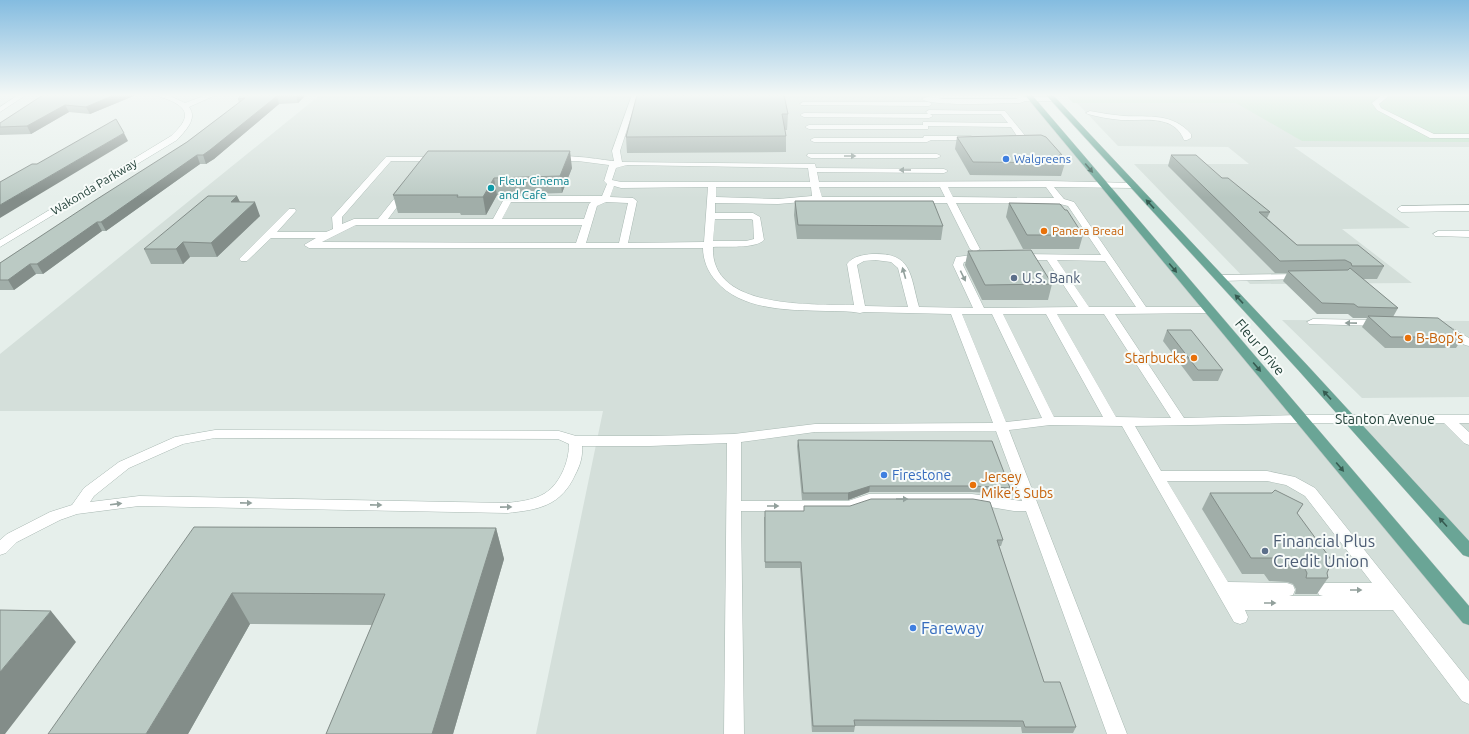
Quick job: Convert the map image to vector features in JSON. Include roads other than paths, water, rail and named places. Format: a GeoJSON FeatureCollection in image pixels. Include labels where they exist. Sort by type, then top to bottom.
{"type":"FeatureCollection","features":[{"type":"Feature","properties":{"kind":"main road","name":"Fleur Drive"},"geometry":{"type":"LineString","coordinates":[[1055,129],[1469,618]]}},
{"type":"Feature","properties":{"kind":"main road","name":"Fleur Drive"},"geometry":{"type":"LineString","coordinates":[[1081,129],[1469,551]]}},
{"type":"Feature","properties":{"kind":"street","name":"Wakonda Parkway"},"geometry":{"type":"LineString","coordinates":[[0,244],[174,138],[182,129]]}},
{"type":"Feature","properties":{"kind":"street"},"geometry":{"type":"LineString","coordinates":[[618,164],[616,151],[623,129]]}},
{"type":"Feature","properties":{"kind":"street"},"geometry":{"type":"LineString","coordinates":[[811,129],[813,132],[814,140],[810,146],[817,198]]}},
{"type":"Feature","properties":{"kind":"street"},"geometry":{"type":"LineString","coordinates":[[926,129],[927,139],[944,171],[950,200],[974,249]]}},
{"type":"Feature","properties":{"kind":"street"},"geometry":{"type":"LineString","coordinates":[[1001,138],[1023,138],[1017,129]]}},
{"type":"Feature","properties":{"kind":"street"},"geometry":{"type":"LineString","coordinates":[[1182,129],[1187,134],[1186,138]]}},
{"type":"Feature","properties":{"kind":"street"},"geometry":{"type":"LineString","coordinates":[[1419,129],[1432,136],[1469,136]]}},
{"type":"Feature","properties":{"kind":"street"},"geometry":{"type":"LineString","coordinates":[[814,140],[979,138]]}},
{"type":"Feature","properties":{"kind":"street"},"geometry":{"type":"LineString","coordinates":[[811,156],[937,156]]}},
{"type":"Feature","properties":{"kind":"street"},"geometry":{"type":"LineString","coordinates":[[338,230],[337,217],[390,158],[433,158],[420,170]]}},
{"type":"Feature","properties":{"kind":"street"},"geometry":{"type":"LineString","coordinates":[[547,159],[578,159],[618,164],[944,171]]}},
{"type":"Feature","properties":{"kind":"street"},"geometry":{"type":"LineString","coordinates":[[611,183],[608,181],[612,166],[618,164]]}},
{"type":"Feature","properties":{"kind":"street"},"geometry":{"type":"LineString","coordinates":[[381,222],[412,182]]}},
{"type":"Feature","properties":{"kind":"street"},"geometry":{"type":"LineString","coordinates":[[611,183],[1048,184],[1133,186]]}},
{"type":"Feature","properties":{"kind":"street"},"geometry":{"type":"LineString","coordinates":[[580,246],[593,204],[605,198],[611,183]]}},
{"type":"Feature","properties":{"kind":"street"},"geometry":{"type":"LineString","coordinates":[[712,184],[708,252],[713,272],[728,287],[750,299],[787,307],[860,310],[1209,310]]}},
{"type":"Feature","properties":{"kind":"street"},"geometry":{"type":"LineString","coordinates":[[1048,184],[1061,201]]}},
{"type":"Feature","properties":{"kind":"street"},"geometry":{"type":"LineString","coordinates":[[496,222],[508,199],[605,198],[632,201],[623,246]]}},
{"type":"Feature","properties":{"kind":"street"},"geometry":{"type":"LineString","coordinates":[[711,200],[806,201],[817,198],[824,200],[1061,201],[1071,204],[1143,310]]}},
{"type":"Feature","properties":{"kind":"street"},"geometry":{"type":"LineString","coordinates":[[1401,209],[1469,208]]}},
{"type":"Feature","properties":{"kind":"street"},"geometry":{"type":"LineString","coordinates":[[244,259],[292,211]]}},
{"type":"Feature","properties":{"kind":"street"},"geometry":{"type":"LineString","coordinates":[[588,222],[354,222],[309,245],[709,246],[734,243],[754,244],[759,240],[757,219],[753,216],[710,216]]}},
{"type":"Feature","properties":{"kind":"street"},"geometry":{"type":"LineString","coordinates":[[269,234],[328,235]]}},
{"type":"Feature","properties":{"kind":"street"},"geometry":{"type":"LineString","coordinates":[[1438,234],[1469,234]]}},
{"type":"Feature","properties":{"kind":"street"},"geometry":{"type":"LineString","coordinates":[[980,311],[958,265],[959,259],[990,257]]}},
{"type":"Feature","properties":{"kind":"street"},"geometry":{"type":"LineString","coordinates":[[1013,257],[1108,258]]}},
{"type":"Feature","properties":{"kind":"street"},"geometry":{"type":"LineString","coordinates":[[860,310],[852,264],[855,260],[863,258],[891,259],[899,262],[903,267],[914,310]]}},
{"type":"Feature","properties":{"kind":"street"},"geometry":{"type":"LineString","coordinates":[[1050,258],[1086,311]]}},
{"type":"Feature","properties":{"kind":"street"},"geometry":{"type":"LineString","coordinates":[[1219,278],[1315,277]]}},
{"type":"Feature","properties":{"kind":"street"},"geometry":{"type":"LineString","coordinates":[[1108,310],[1180,422]]}},
{"type":"Feature","properties":{"kind":"street"},"geometry":{"type":"LineString","coordinates":[[955,311],[1001,427],[1118,734]]}},
{"type":"Feature","properties":{"kind":"street"},"geometry":{"type":"LineString","coordinates":[[996,311],[1050,421]]}},
{"type":"Feature","properties":{"kind":"street"},"geometry":{"type":"LineString","coordinates":[[1050,311],[1119,421],[1157,476],[1240,618]]}},
{"type":"Feature","properties":{"kind":"street"},"geometry":{"type":"LineString","coordinates":[[1313,322],[1390,323]]}},
{"type":"Feature","properties":{"kind":"street"},"geometry":{"type":"LineString","coordinates":[[1438,326],[1450,330],[1469,343]]}},
{"type":"Feature","properties":{"kind":"street","name":"Stanton Avenue"},"geometry":{"type":"LineString","coordinates":[[78,509],[88,492],[124,465],[180,440],[215,434],[559,435],[575,441],[650,441],[734,438],[816,428],[1001,427],[1050,421],[1180,422],[1300,419],[1469,420]]}},
{"type":"Feature","properties":{"kind":"street"},"geometry":{"type":"LineString","coordinates":[[1447,419],[1469,440]]}},
{"type":"Feature","properties":{"kind":"street"},"geometry":{"type":"LineString","coordinates":[[734,438],[734,734]]}},
{"type":"Feature","properties":{"kind":"street"},"geometry":{"type":"LineString","coordinates":[[0,549],[12,538],[55,516],[78,509],[139,502],[508,508],[532,506],[551,498],[566,482],[574,461],[576,448],[575,441]]}},
{"type":"Feature","properties":{"kind":"street"},"geometry":{"type":"LineString","coordinates":[[1157,476],[1267,476],[1290,481],[1310,492],[1469,696]]}},
{"type":"Feature","properties":{"kind":"street"},"geometry":{"type":"LineString","coordinates":[[734,506],[849,506],[869,499],[972,499],[1014,506],[1031,506]]}},
{"type":"Feature","properties":{"kind":"street"},"geometry":{"type":"LineString","coordinates":[[1227,596],[1287,590]]}},
{"type":"Feature","properties":{"kind":"street"},"geometry":{"type":"LineString","coordinates":[[1325,590],[1386,590]]}},
{"type":"Feature","properties":{"kind":"street"},"geometry":{"type":"LineString","coordinates":[[1227,596],[1396,603]]}},
{"type":"Feature","properties":{"kind":"place","name":"Walgreens"},"geometry":{"type":"Point","coordinates":[1006,159]}},
{"type":"Feature","properties":{"kind":"place","name":"Fleur Cinema and Cafe"},"geometry":{"type":"Point","coordinates":[491,188]}},
{"type":"Feature","properties":{"kind":"place","name":"Panera Bread"},"geometry":{"type":"Point","coordinates":[1044,231]}},
{"type":"Feature","properties":{"kind":"place","name":"U.S. Bank"},"geometry":{"type":"Point","coordinates":[1014,278]}},
{"type":"Feature","properties":{"kind":"place","name":"B-Bop's"},"geometry":{"type":"Point","coordinates":[1408,338]}},
{"type":"Feature","properties":{"kind":"place","name":"Starbucks"},"geometry":{"type":"Point","coordinates":[1194,358]}},
{"type":"Feature","properties":{"kind":"place","name":"Firestone"},"geometry":{"type":"Point","coordinates":[884,475]}},
{"type":"Feature","properties":{"kind":"place","name":"Jersey Mike's Subs"},"geometry":{"type":"Point","coordinates":[973,485]}},
{"type":"Feature","properties":{"kind":"place","name":"Financial Plus Credit Union"},"geometry":{"type":"Point","coordinates":[1265,551]}},
{"type":"Feature","properties":{"kind":"place","name":"Fareway"},"geometry":{"type":"Point","coordinates":[913,628]}}]}
